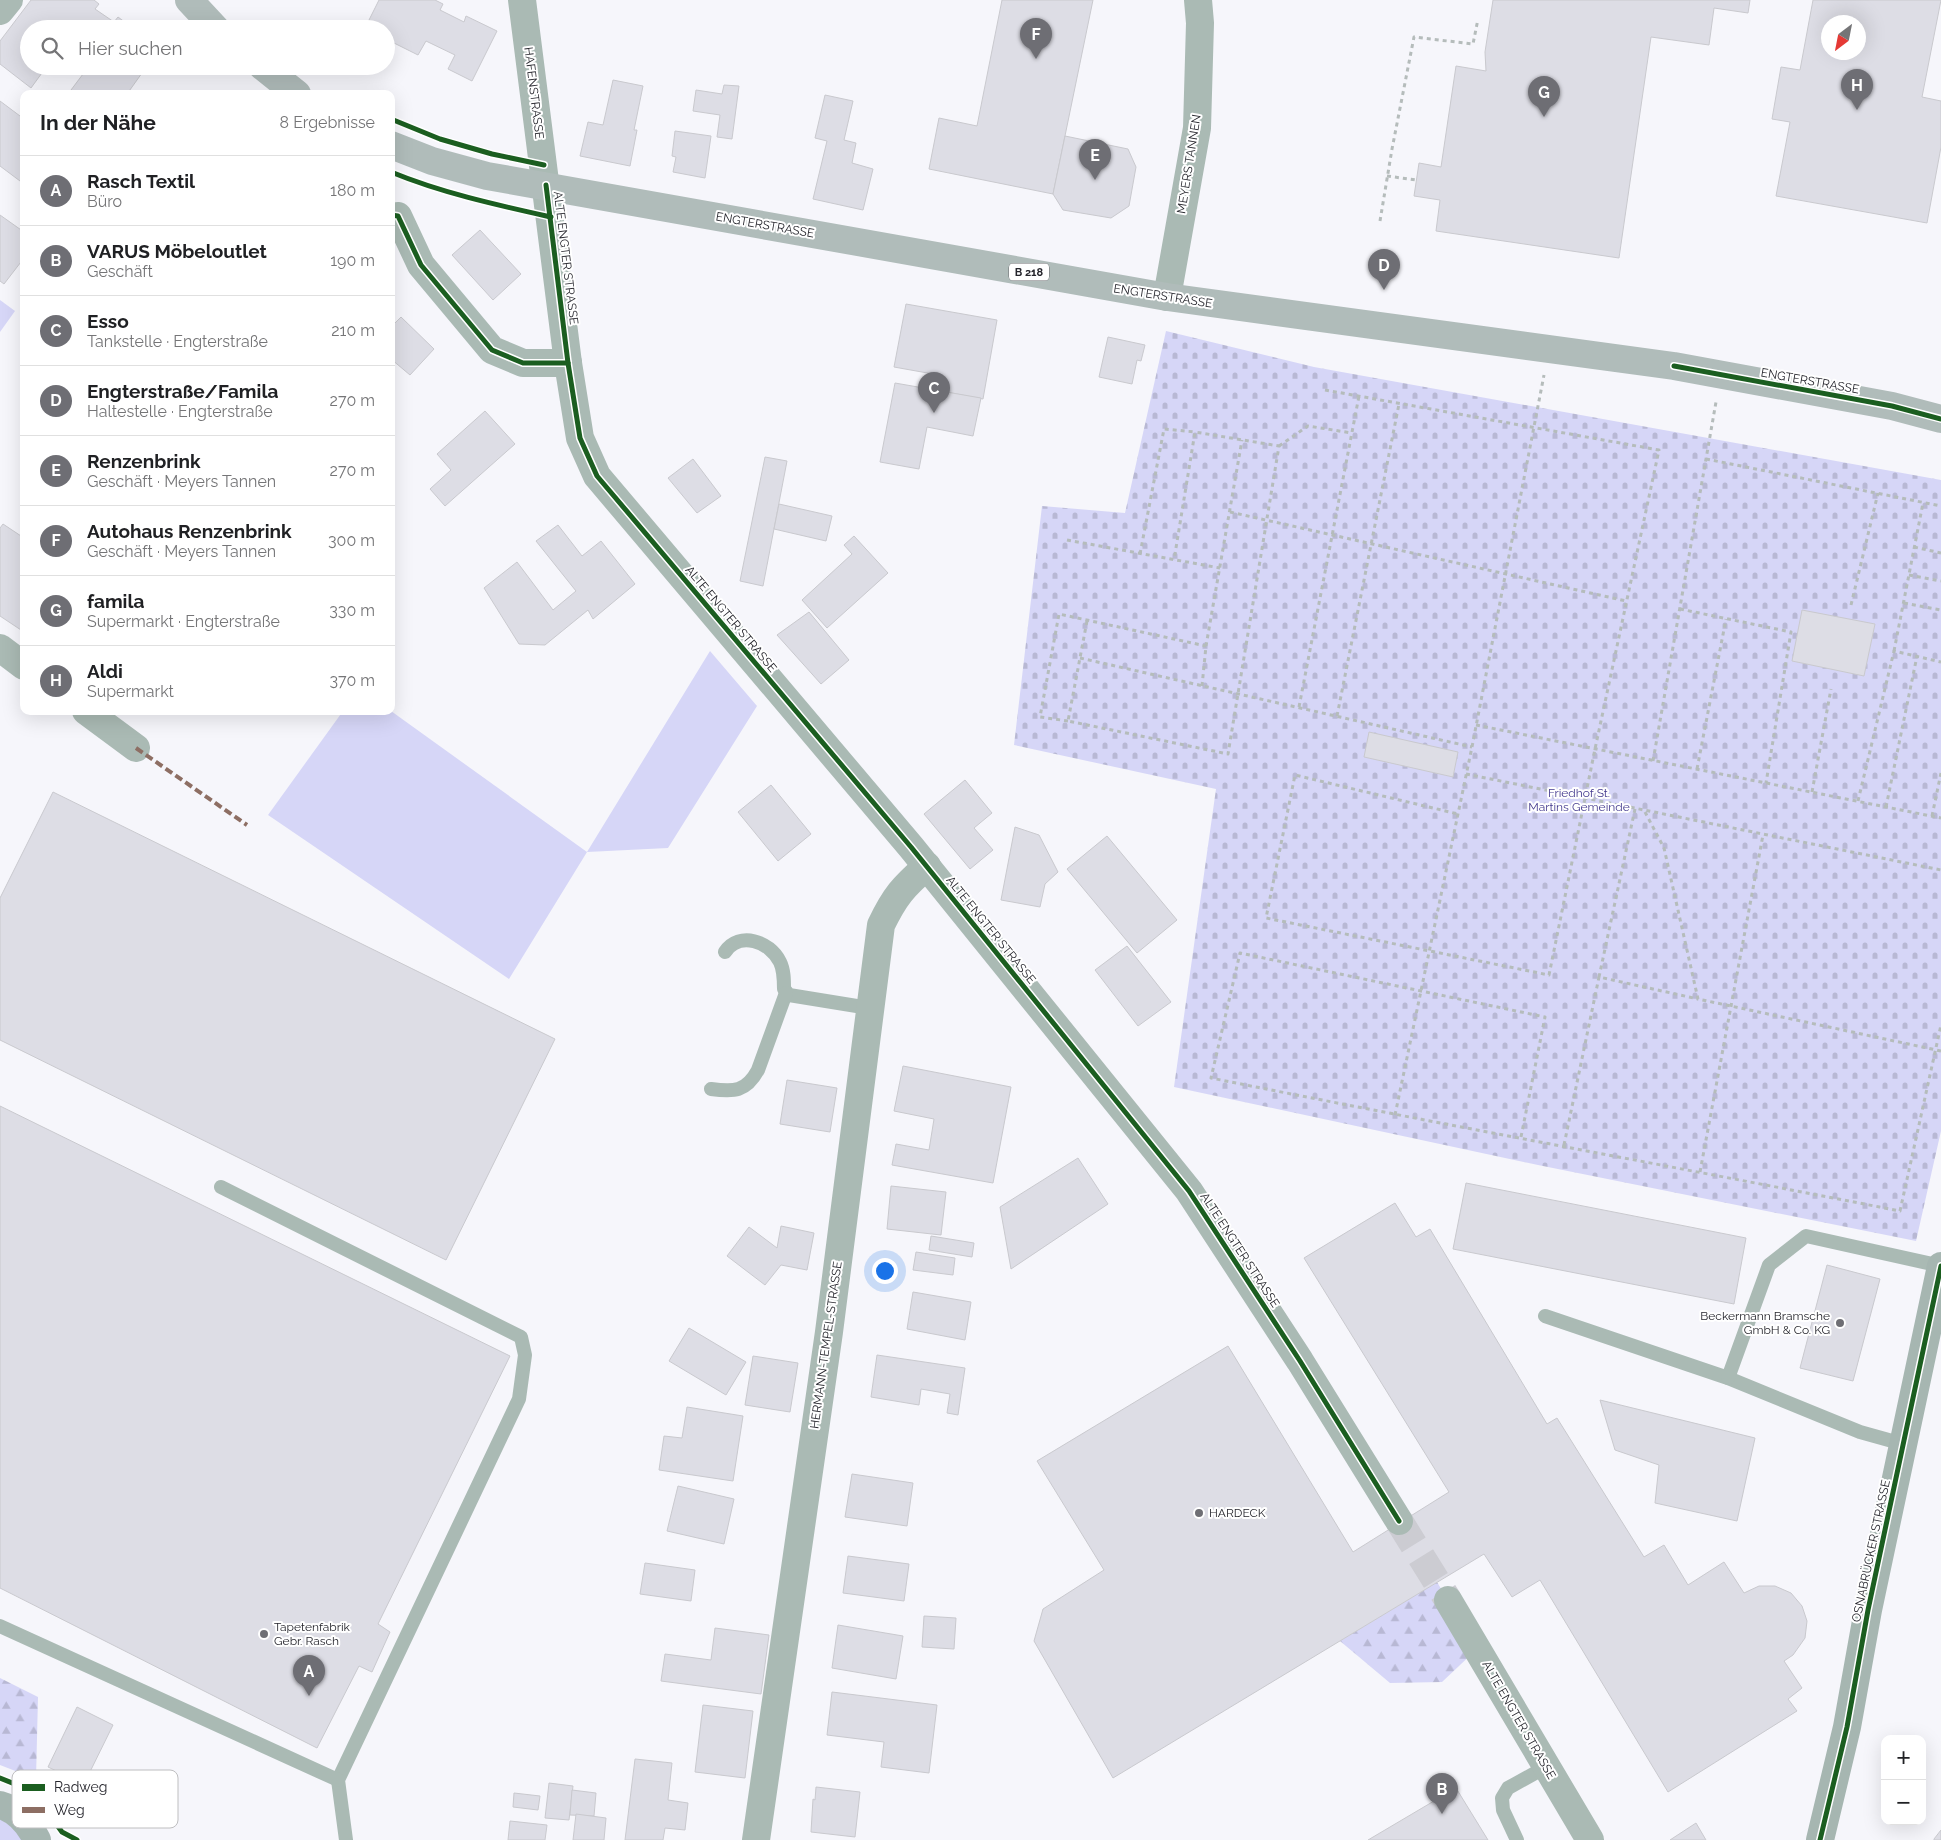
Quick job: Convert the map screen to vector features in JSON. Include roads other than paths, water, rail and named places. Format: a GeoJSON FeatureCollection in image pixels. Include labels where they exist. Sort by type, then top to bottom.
{"type":"FeatureCollection","features":[{"type":"Feature","properties":{"kind":"main road"},"geometry":{"type":"LineString","coordinates":[[189,0],[208,20]]}},
{"type":"Feature","properties":{"kind":"main road"},"geometry":{"type":"LineString","coordinates":[[273,75],[292,90]]}},
{"type":"Feature","properties":{"kind":"main road","name":"ENGTERSTRASSE"},"geometry":{"type":"LineString","coordinates":[[395,147],[441,164],[487,176],[1167,297],[1674,366],[1892,406],[1941,419]]}},
{"type":"Feature","properties":{"kind":"main road","name":"OSNABRÜCKER STRASSE"},"geometry":{"type":"LineString","coordinates":[[1820,1840],[1847,1727],[1868,1610],[1903,1444],[1937,1306],[1941,1266]]}},
{"type":"Feature","properties":{"kind":"main road"},"geometry":{"type":"LineString","coordinates":[[0,1805],[12,1811]]}},
{"type":"Feature","properties":{"kind":"main road"},"geometry":{"type":"LineString","coordinates":[[31,1828],[37,1840]]}},
{"type":"Feature","properties":{"kind":"street"},"geometry":{"type":"LineString","coordinates":[[0,11],[8,0]]}},
{"type":"Feature","properties":{"kind":"street","name":"HAFENSTRASSE"},"geometry":{"type":"LineString","coordinates":[[522,0],[546,186]]}},
{"type":"Feature","properties":{"kind":"street","name":"MEYERS TANNEN"},"geometry":{"type":"LineString","coordinates":[[1167,297],[1197,128],[1200,23],[1198,0]]}},
{"type":"Feature","properties":{"kind":"street","name":"ALTE ENGTER STRASSE"},"geometry":{"type":"LineString","coordinates":[[546,186],[568,363],[580,438],[597,476],[926,866],[1189,1191],[1300,1361],[1399,1521]]}},
{"type":"Feature","properties":{"kind":"street"},"geometry":{"type":"LineString","coordinates":[[395,219],[421,265],[492,350],[523,363],[568,363]]}},
{"type":"Feature","properties":{"kind":"street"},"geometry":{"type":"LineString","coordinates":[[0,648],[20,663]]}},
{"type":"Feature","properties":{"kind":"street"},"geometry":{"type":"LineString","coordinates":[[91,715],[136,748]]}},
{"type":"Feature","properties":{"kind":"street","name":"HERMANN-TEMPEL-STRASSE"},"geometry":{"type":"LineString","coordinates":[[756,1840],[829,1332],[881,925],[894,899],[904,886],[926,866]]}},
{"type":"Feature","properties":{"kind":"street","name":"ALTE ENGTER STRASSE"},"geometry":{"type":"LineString","coordinates":[[1448,1600],[1590,1840]]}},
{"type":"Feature","properties":{"kind":"lane"},"geometry":{"type":"LineString","coordinates":[[711,1089],[730,1092],[740,1089],[752,1081],[758,1070],[786,993],[780,962],[775,954],[766,947],[748,939],[734,943],[725,952]]}},
{"type":"Feature","properties":{"kind":"lane"},"geometry":{"type":"LineString","coordinates":[[786,993],[869,1008]]}},
{"type":"Feature","properties":{"kind":"lane"},"geometry":{"type":"LineString","coordinates":[[221,1187],[521,1336],[525,1355],[519,1399],[338,1780],[346,1840]]}},
{"type":"Feature","properties":{"kind":"lane"},"geometry":{"type":"LineString","coordinates":[[1728,1378],[1769,1265],[1806,1236],[1941,1266]]}},
{"type":"Feature","properties":{"kind":"lane"},"geometry":{"type":"LineString","coordinates":[[1545,1316],[1728,1378],[1860,1432],[1903,1444]]}},
{"type":"Feature","properties":{"kind":"lane"},"geometry":{"type":"LineString","coordinates":[[0,1626],[338,1780]]}},
{"type":"Feature","properties":{"kind":"lane"},"geometry":{"type":"LineString","coordinates":[[1517,1840],[1503,1810],[1502,1798],[1508,1788],[1546,1767]]}},
{"type":"Feature","properties":{"kind":"tunnel"},"geometry":{"type":"LineString","coordinates":[[1399,1521],[1448,1600]]}},
{"type":"Feature","properties":{"kind":"place","name":"Autohaus Renzenbrink"},"geometry":{"type":"Point","coordinates":[1036,59]}},
{"type":"Feature","properties":{"kind":"place","name":"Aldi"},"geometry":{"type":"Point","coordinates":[1857,110]}},
{"type":"Feature","properties":{"kind":"place","name":"famila"},"geometry":{"type":"Point","coordinates":[1544,117]}},
{"type":"Feature","properties":{"kind":"place","name":"Renzenbrink"},"geometry":{"type":"Point","coordinates":[1095,180]}},
{"type":"Feature","properties":{"kind":"place","name":"Engterstraße/Famila"},"geometry":{"type":"Point","coordinates":[1384,290]}},
{"type":"Feature","properties":{"kind":"place","name":"Esso"},"geometry":{"type":"Point","coordinates":[934,413]}},
{"type":"Feature","properties":{"kind":"place","name":"Beckermann Bramsche GmbH & Co. KG"},"geometry":{"type":"Point","coordinates":[1840,1323]}},
{"type":"Feature","properties":{"kind":"place","name":"HARDECK"},"geometry":{"type":"Point","coordinates":[1199,1513]}},
{"type":"Feature","properties":{"kind":"place","name":"Tapetenfabrik Gebr. Rasch"},"geometry":{"type":"Point","coordinates":[264,1634]}},
{"type":"Feature","properties":{"kind":"place","name":"Rasch Textil"},"geometry":{"type":"Point","coordinates":[309,1696]}},
{"type":"Feature","properties":{"kind":"place","name":"VARUS Möbeloutlet"},"geometry":{"type":"Point","coordinates":[1442,1814]}},
{"type":"Feature","properties":{"kind":"park label","name":"Friedhof St. Martins Gemeinde"},"geometry":{"type":"Point","coordinates":[1579,800]}}]}
